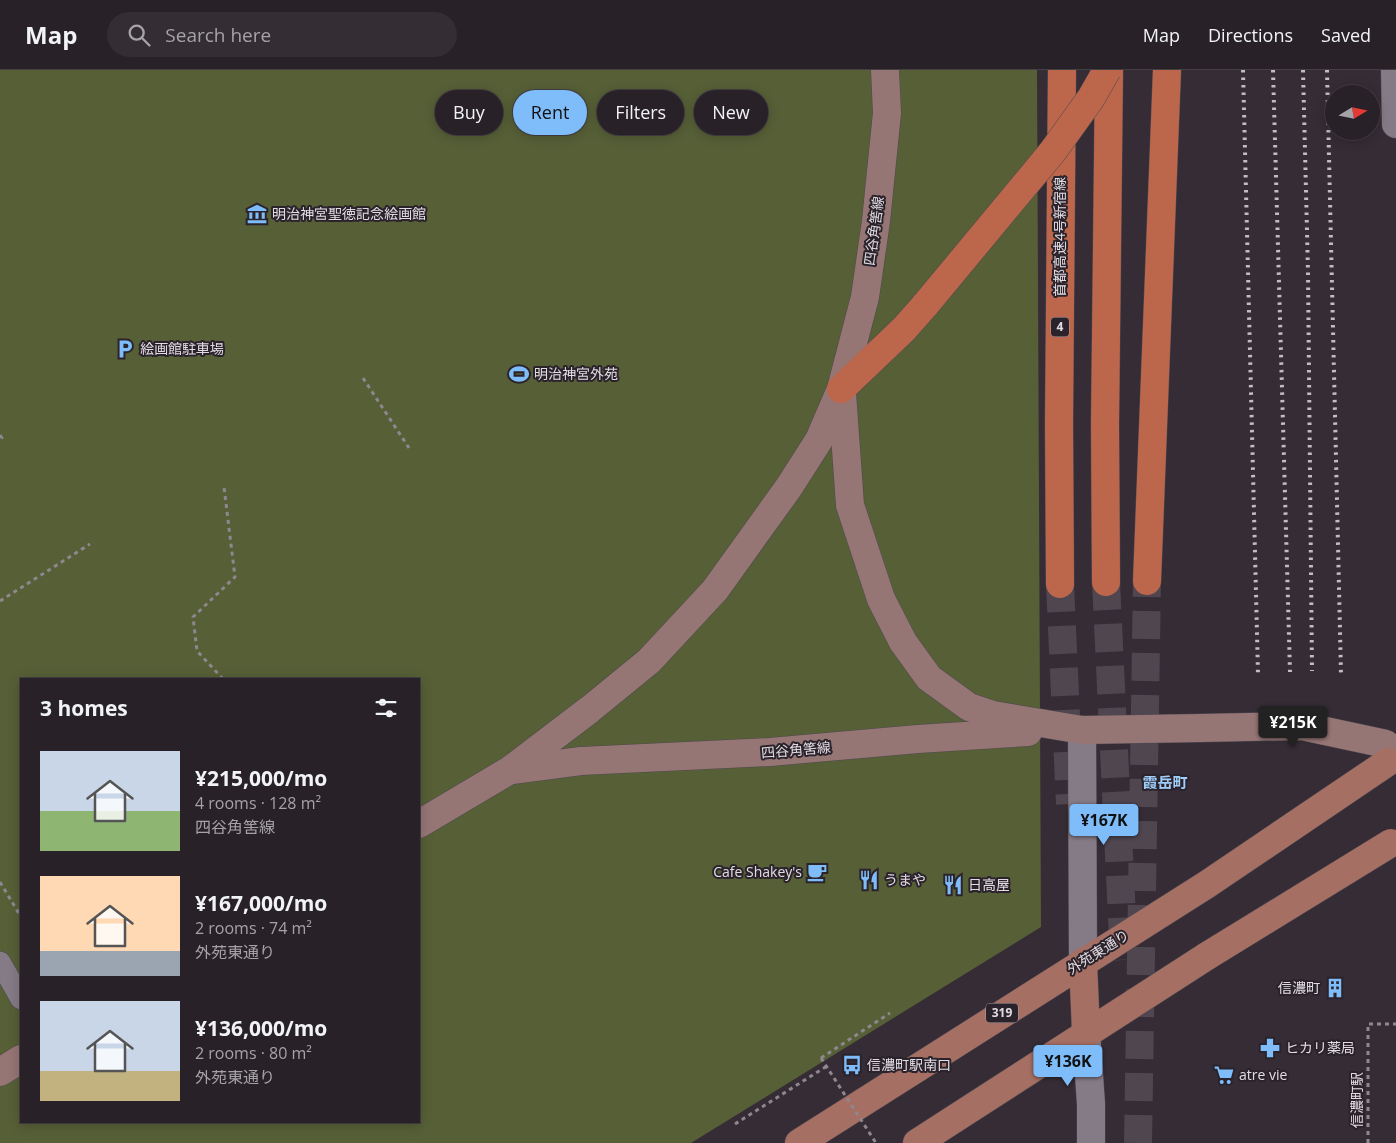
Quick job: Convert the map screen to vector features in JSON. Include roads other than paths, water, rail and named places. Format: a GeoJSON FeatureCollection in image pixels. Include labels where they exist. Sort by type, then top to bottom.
{"type":"FeatureCollection","features":[{"type":"Feature","properties":{"kind":"highway","name":"首都高速4号新宿線"},"geometry":{"type":"LineString","coordinates":[[1060,584],[1059,424],[1062,70]]}},
{"type":"Feature","properties":{"kind":"highway"},"geometry":{"type":"LineString","coordinates":[[841,389],[904,329],[926,304],[1053,152],[1108,70]]}},
{"type":"Feature","properties":{"kind":"highway"},"geometry":{"type":"LineString","coordinates":[[1106,582],[1105,415],[1108,70]]}},
{"type":"Feature","properties":{"kind":"highway"},"geometry":{"type":"LineString","coordinates":[[1147,581],[1167,70]]}},
{"type":"Feature","properties":{"kind":"main road","name":"四谷角筈線"},"geometry":{"type":"LineString","coordinates":[[420,823],[510,770],[589,710],[649,660],[715,590],[789,487],[819,440],[841,389],[865,297],[876,221],[887,113],[885,70]]}},
{"type":"Feature","properties":{"kind":"main road","name":"四谷角筈線"},"geometry":{"type":"LineString","coordinates":[[841,389],[850,505],[880,599],[903,642],[929,678],[969,707],[993,715],[1082,730]]}},
{"type":"Feature","properties":{"kind":"main road","name":"四谷角筈線"},"geometry":{"type":"LineString","coordinates":[[510,770],[581,761],[770,752],[918,739],[1082,730],[1302,726],[1392,753]]}},
{"type":"Feature","properties":{"kind":"main road","name":"外苑東通り"},"geometry":{"type":"LineString","coordinates":[[799,1143],[1206,885],[1392,753]]}},
{"type":"Feature","properties":{"kind":"main road"},"geometry":{"type":"LineString","coordinates":[[916,1143],[1086,1032],[1394,842]]}},
{"type":"Feature","properties":{"kind":"main road"},"geometry":{"type":"LineString","coordinates":[[1083,962],[1086,1032]]}},
{"type":"Feature","properties":{"kind":"main road"},"geometry":{"type":"LineString","coordinates":[[0,1072],[20,1059]]}},
{"type":"Feature","properties":{"kind":"street"},"geometry":{"type":"LineString","coordinates":[[1395,70],[1396,124]]}},
{"type":"Feature","properties":{"kind":"street"},"geometry":{"type":"LineString","coordinates":[[1082,730],[1083,962]]}},
{"type":"Feature","properties":{"kind":"street"},"geometry":{"type":"LineString","coordinates":[[1086,1032],[1091,1143]]}},
{"type":"Feature","properties":{"kind":"lane"},"geometry":{"type":"LineString","coordinates":[[0,962],[20,997]]}},
{"type":"Feature","properties":{"kind":"tunnel"},"geometry":{"type":"LineString","coordinates":[[1138,1143],[1147,581]]}},
{"type":"Feature","properties":{"kind":"tunnel"},"geometry":{"type":"LineString","coordinates":[[1106,582],[1124,960]]}},
{"type":"Feature","properties":{"kind":"tunnel"},"geometry":{"type":"LineString","coordinates":[[1060,584],[1070,804]]}},
{"type":"Feature","properties":{"kind":"railway"},"geometry":{"type":"LineString","coordinates":[[1243,70],[1258,674]]}},
{"type":"Feature","properties":{"kind":"railway"},"geometry":{"type":"LineString","coordinates":[[1273,70],[1290,672]]}},
{"type":"Feature","properties":{"kind":"railway"},"geometry":{"type":"LineString","coordinates":[[1303,70],[1308,272],[1312,671]]}},
{"type":"Feature","properties":{"kind":"railway"},"geometry":{"type":"LineString","coordinates":[[1327,70],[1341,674]]}},
{"type":"Feature","properties":{"kind":"place","name":"明治神宮聖徳記念絵画館"},"geometry":{"type":"Point","coordinates":[257,214]}},
{"type":"Feature","properties":{"kind":"place","name":"絵画館駐車場"},"geometry":{"type":"Point","coordinates":[125,349]}},
{"type":"Feature","properties":{"kind":"place","name":"明治神宮外苑"},"geometry":{"type":"Point","coordinates":[519,374]}},
{"type":"Feature","properties":{"kind":"place","name":"Cafe Shakey's"},"geometry":{"type":"Point","coordinates":[817,872]}},
{"type":"Feature","properties":{"kind":"place","name":"うまや"},"geometry":{"type":"Point","coordinates":[869,880]}},
{"type":"Feature","properties":{"kind":"place","name":"日高屋"},"geometry":{"type":"Point","coordinates":[953,885]}},
{"type":"Feature","properties":{"kind":"place","name":"信濃町"},"geometry":{"type":"Point","coordinates":[1335,988]}},
{"type":"Feature","properties":{"kind":"place","name":"ヒカリ薬局"},"geometry":{"type":"Point","coordinates":[1270,1048]}},
{"type":"Feature","properties":{"kind":"place","name":"信濃町駅南口"},"geometry":{"type":"Point","coordinates":[852,1065]}},
{"type":"Feature","properties":{"kind":"place","name":"atre vie"},"geometry":{"type":"Point","coordinates":[1224,1075]}},
{"type":"Feature","properties":{"kind":"district","name":"霞岳町"},"geometry":{"type":"Point","coordinates":[1165,783]}}]}
